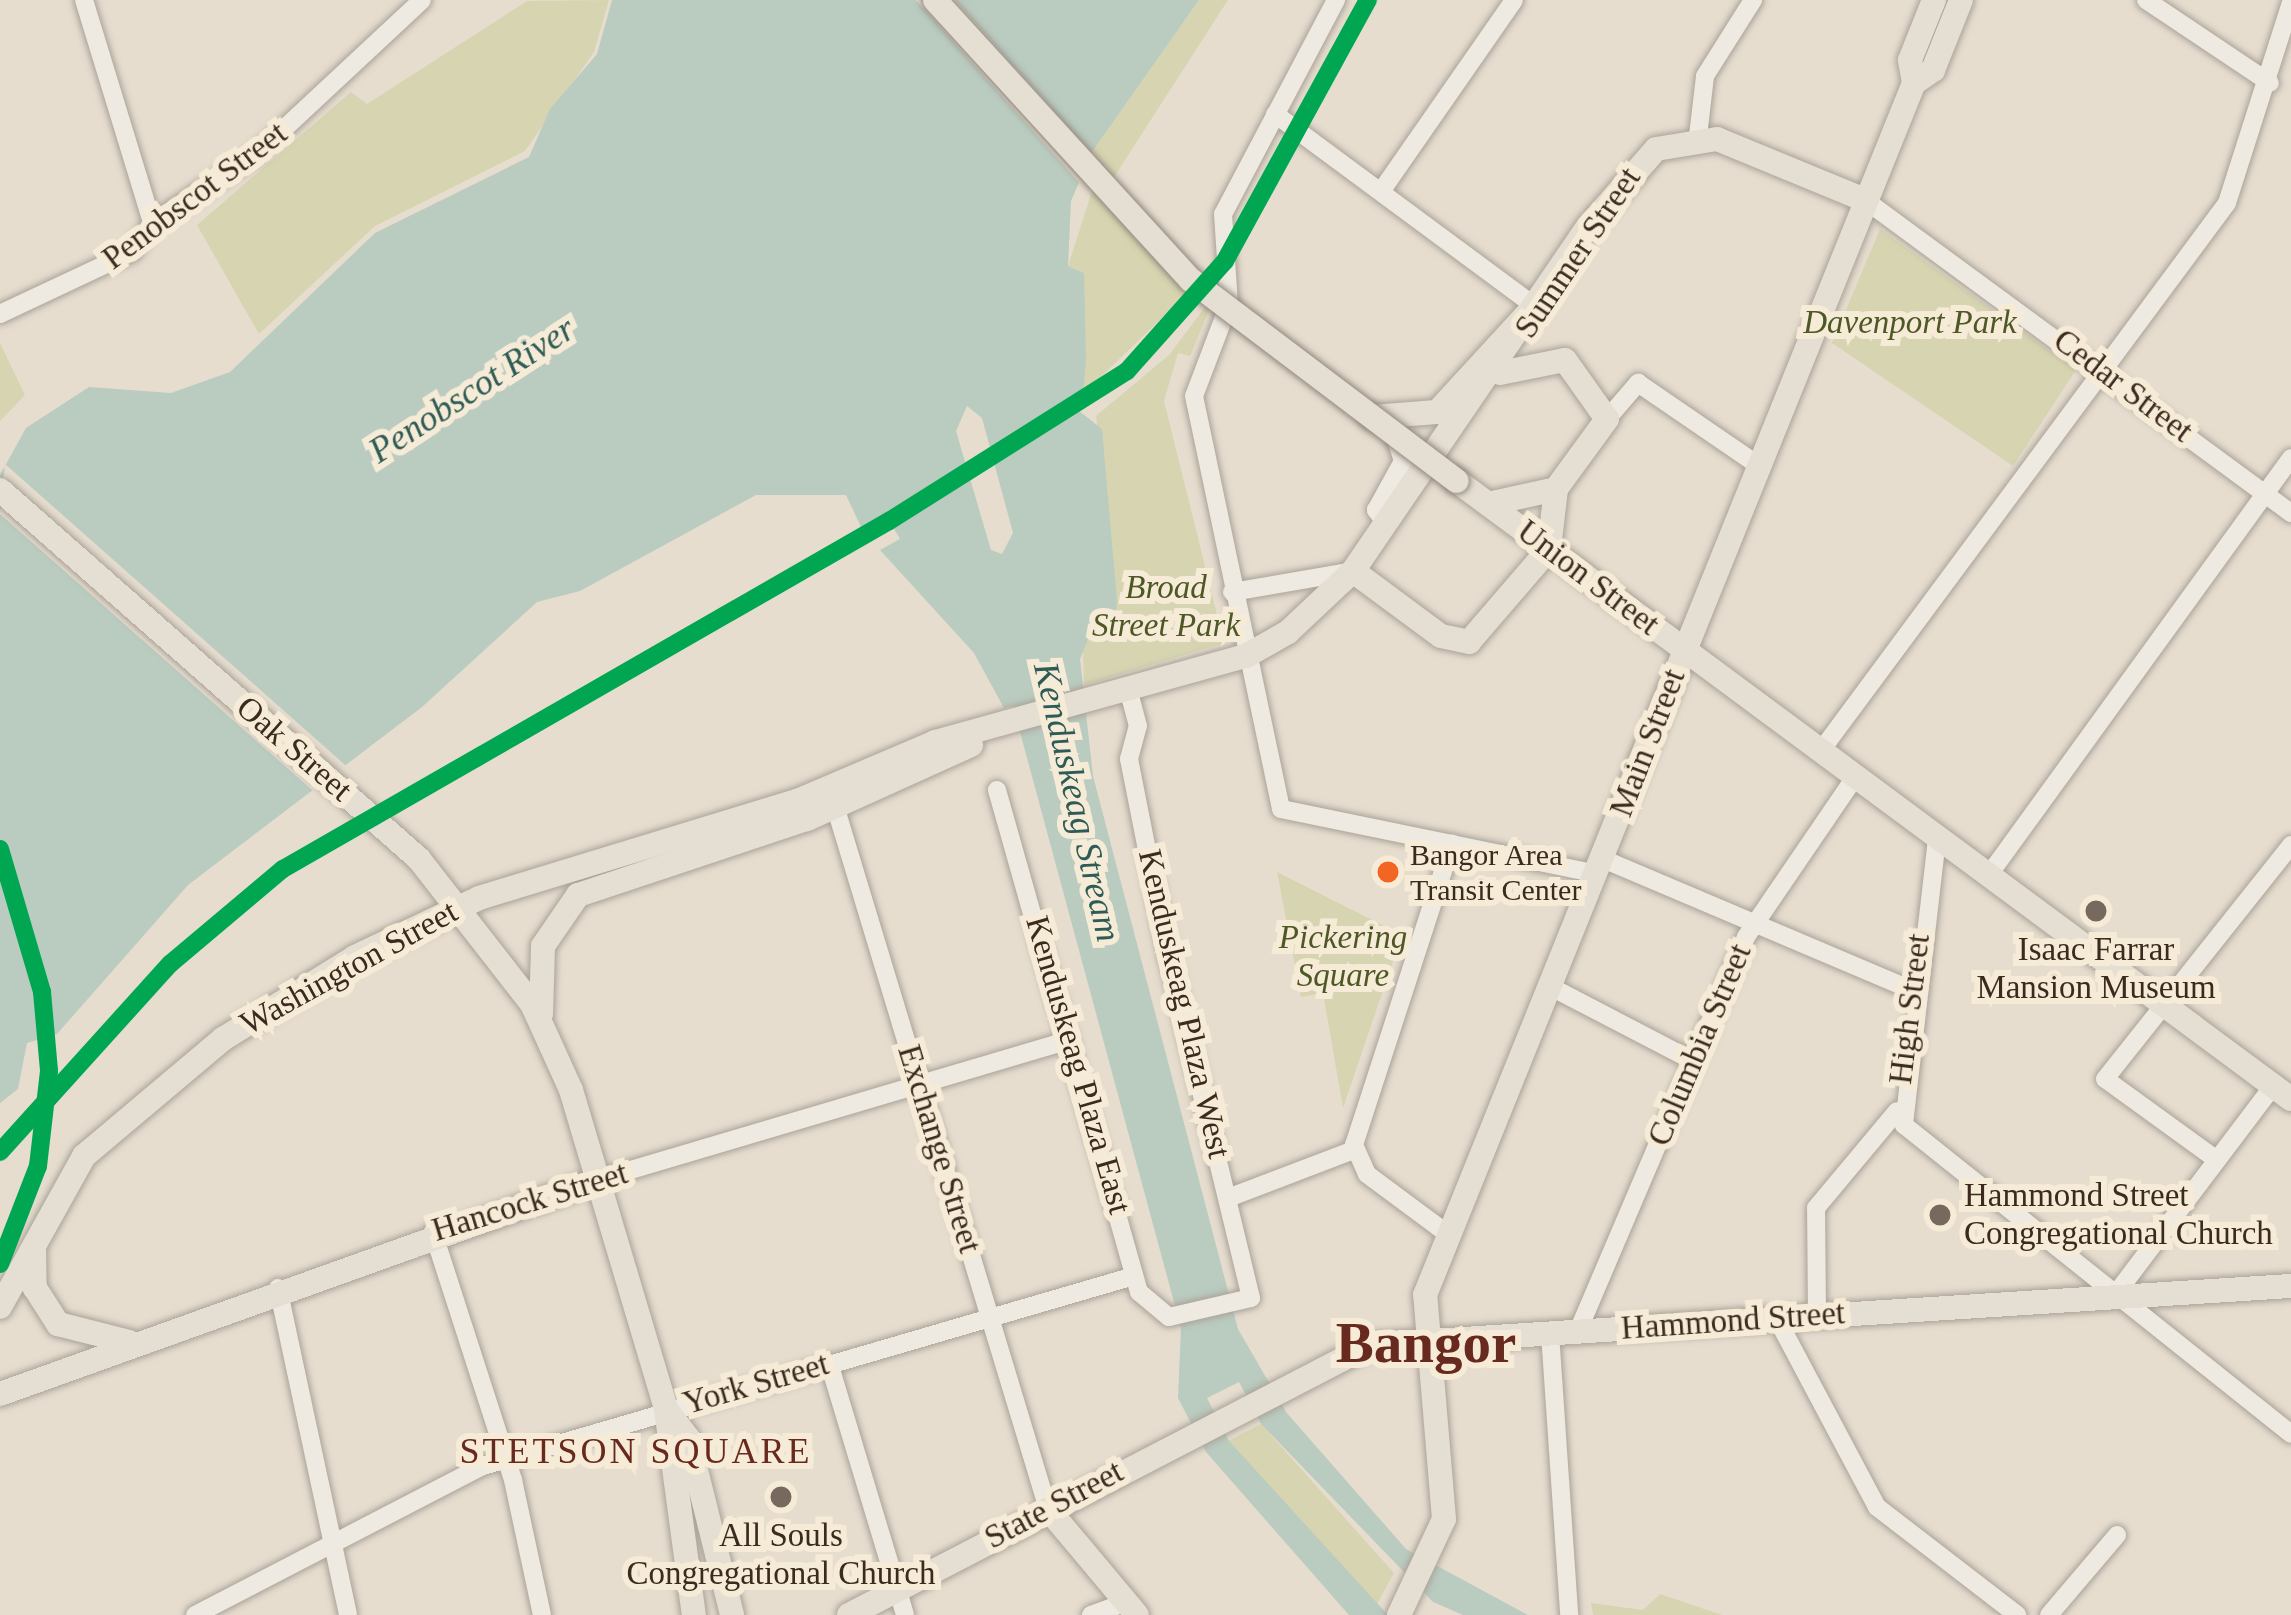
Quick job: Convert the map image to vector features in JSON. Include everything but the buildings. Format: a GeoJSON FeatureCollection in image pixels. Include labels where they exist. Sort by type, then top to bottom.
{"type":"FeatureCollection","features":[{"type":"Feature","properties":{"kind":"main road","name":"Union Street"},"geometry":{"type":"LineString","coordinates":[[935,0],[1178,267],[1363,412],[2282,1092]]}},
{"type":"Feature","properties":{"kind":"main road","name":"Main Street"},"geometry":{"type":"LineString","coordinates":[[1399,1615],[1444,1519],[1424,1300],[1914,83],[1910,60],[1934,0]]}},
{"type":"Feature","properties":{"kind":"main road","name":"Main Street"},"geometry":{"type":"LineString","coordinates":[[1914,83],[1933,70],[1961,0]]}},
{"type":"Feature","properties":{"kind":"main road","name":"Cedar Street"},"geometry":{"type":"LineString","coordinates":[[1698,136],[1865,200]]}},
{"type":"Feature","properties":{"kind":"main road","name":"Summer Street"},"geometry":{"type":"LineString","coordinates":[[1246,656],[1353,571],[1498,374],[1536,307],[1634,166],[1698,136]]}},
{"type":"Feature","properties":{"kind":"main road"},"geometry":{"type":"LineString","coordinates":[[1363,412],[1424,419],[1536,307]]}},
{"type":"Feature","properties":{"kind":"main road"},"geometry":{"type":"LineString","coordinates":[[1353,571],[1441,635],[1469,642],[1549,549],[1556,489],[1607,419],[1565,360],[1498,374]]}},
{"type":"Feature","properties":{"kind":"main road"},"geometry":{"type":"LineString","coordinates":[[1488,504],[1556,489]]}},
{"type":"Feature","properties":{"kind":"main road","name":"Oak Street"},"geometry":{"type":"LineString","coordinates":[[0,490],[442,882],[462,905],[545,1028],[599,1179],[666,1409]]}},
{"type":"Feature","properties":{"kind":"main road","name":"Washington Street"},"geometry":{"type":"LineString","coordinates":[[545,1028],[540,956],[578,895],[1018,723],[1246,656]]}},
{"type":"Feature","properties":{"kind":"main road","name":"Washington Street"},"geometry":{"type":"LineString","coordinates":[[0,1307],[84,1156],[223,1039],[462,905],[833,798]]}},
{"type":"Feature","properties":{"kind":"main road","name":"Hancock Street"},"geometry":{"type":"LineString","coordinates":[[0,1394],[433,1232],[599,1179]]}},
{"type":"Feature","properties":{"kind":"main road"},"geometry":{"type":"LineString","coordinates":[[36,1235],[33,1280],[58,1324],[95,1340],[154,1338]]}},
{"type":"Feature","properties":{"kind":"main road","name":"Hammond Street"},"geometry":{"type":"LineString","coordinates":[[1206,1424],[1360,1349],[1427,1340],[2291,1286]]}},
{"type":"Feature","properties":{"kind":"main road"},"geometry":{"type":"LineString","coordinates":[[666,1409],[694,1615]]}},
{"type":"Feature","properties":{"kind":"main road"},"geometry":{"type":"LineString","coordinates":[[666,1409],[688,1438],[732,1615]]}},
{"type":"Feature","properties":{"kind":"main road","name":"State Street"},"geometry":{"type":"LineString","coordinates":[[849,1615],[1206,1424]]}},
{"type":"Feature","properties":{"kind":"main road"},"geometry":{"type":"LineString","coordinates":[[1048,1509],[1132,1608]]}},
{"type":"Feature","properties":{"kind":"street"},"geometry":{"type":"LineString","coordinates":[[84,0],[152,223]]}},
{"type":"Feature","properties":{"kind":"street","name":"Penobscot Street"},"geometry":{"type":"LineString","coordinates":[[0,314],[123,259],[152,223],[286,128],[422,0]]}},
{"type":"Feature","properties":{"kind":"street"},"geometry":{"type":"LineString","coordinates":[[1336,0],[1221,220],[1226,314],[1194,404],[1281,809],[1452,844],[1600,867],[1756,921],[1912,990]]}},
{"type":"Feature","properties":{"kind":"street"},"geometry":{"type":"LineString","coordinates":[[1382,190],[1514,0]]}},
{"type":"Feature","properties":{"kind":"street"},"geometry":{"type":"LineString","coordinates":[[1698,136],[1705,76],[1753,0]]}},
{"type":"Feature","properties":{"kind":"street"},"geometry":{"type":"LineString","coordinates":[[2146,0],[2270,82]]}},
{"type":"Feature","properties":{"kind":"street"},"geometry":{"type":"LineString","coordinates":[[1820,752],[2227,203],[2270,82],[2291,2]]}},
{"type":"Feature","properties":{"kind":"street"},"geometry":{"type":"LineString","coordinates":[[1275,114],[1536,307]]}},
{"type":"Feature","properties":{"kind":"street","name":"Cedar Street"},"geometry":{"type":"LineString","coordinates":[[1865,200],[2291,513]]}},
{"type":"Feature","properties":{"kind":"street"},"geometry":{"type":"LineString","coordinates":[[1226,314],[1401,442],[1403,461],[1376,505],[1387,525]]}},
{"type":"Feature","properties":{"kind":"street"},"geometry":{"type":"LineString","coordinates":[[1607,419],[1638,383],[1759,466]]}},
{"type":"Feature","properties":{"kind":"street"},"geometry":{"type":"LineString","coordinates":[[1988,876],[2291,458]]}},
{"type":"Feature","properties":{"kind":"street"},"geometry":{"type":"LineString","coordinates":[[1232,592],[1353,571]]}},
{"type":"Feature","properties":{"kind":"street","name":"Kenduskeag Plaza West"},"geometry":{"type":"LineString","coordinates":[[1130,692],[1130,763],[1251,1298],[1178,1316]]}},
{"type":"Feature","properties":{"kind":"street","name":"Columbia Street"},"geometry":{"type":"LineString","coordinates":[[1578,1331],[1756,921],[1855,777]]}},
{"type":"Feature","properties":{"kind":"street","name":"Kenduskeag Plaza East"},"geometry":{"type":"LineString","coordinates":[[998,790],[1134,1276],[1153,1311],[1178,1316]]}},
{"type":"Feature","properties":{"kind":"street","name":"Exchange Street"},"geometry":{"type":"LineString","coordinates":[[833,798],[1048,1509]]}},
{"type":"Feature","properties":{"kind":"street","name":"High Street"},"geometry":{"type":"LineString","coordinates":[[1937,838],[1898,1111],[1922,1148],[2291,1434]]}},
{"type":"Feature","properties":{"kind":"street"},"geometry":{"type":"LineString","coordinates":[[1449,1235],[1367,1174],[1354,1150],[1378,1046],[1452,844]]}},
{"type":"Feature","properties":{"kind":"street"},"geometry":{"type":"LineString","coordinates":[[2216,1160],[2105,1079],[2158,1003],[2180,991],[2291,845]]}},
{"type":"Feature","properties":{"kind":"street"},"geometry":{"type":"LineString","coordinates":[[1551,987],[1693,1061]]}},
{"type":"Feature","properties":{"kind":"street","name":"Hancock Street"},"geometry":{"type":"LineString","coordinates":[[599,1179],[1070,1040]]}},
{"type":"Feature","properties":{"kind":"street"},"geometry":{"type":"LineString","coordinates":[[2115,1295],[2216,1160],[2282,1092]]}},
{"type":"Feature","properties":{"kind":"street"},"geometry":{"type":"LineString","coordinates":[[1816,1316],[1816,1208],[1898,1111]]}},
{"type":"Feature","properties":{"kind":"street"},"geometry":{"type":"LineString","coordinates":[[1228,1198],[1354,1150]]}},
{"type":"Feature","properties":{"kind":"street"},"geometry":{"type":"LineString","coordinates":[[433,1232],[504,1459],[542,1615]]}},
{"type":"Feature","properties":{"kind":"street","name":"York Street"},"geometry":{"type":"LineString","coordinates":[[195,1615],[504,1459],[1134,1276]]}},
{"type":"Feature","properties":{"kind":"street"},"geometry":{"type":"LineString","coordinates":[[278,1288],[348,1615]]}},
{"type":"Feature","properties":{"kind":"street"},"geometry":{"type":"LineString","coordinates":[[1778,1319],[1877,1507],[2017,1615]]}},
{"type":"Feature","properties":{"kind":"street"},"geometry":{"type":"LineString","coordinates":[[1550,1333],[1570,1615]]}},
{"type":"Feature","properties":{"kind":"street"},"geometry":{"type":"LineString","coordinates":[[829,1363],[905,1615]]}},
{"type":"Feature","properties":{"kind":"street"},"geometry":{"type":"LineString","coordinates":[[2049,1615],[2116,1535]]}},
{"type":"Feature","properties":{"kind":"street"},"geometry":{"type":"LineString","coordinates":[[1091,1615],[1132,1608]]}},
{"type":"Feature","properties":{"kind":"green space"},"geometry":{"type":"Polygon","coordinates":[[[609,0],[594,52],[525,151],[375,226],[259,334],[197,225],[351,92],[367,104],[527,1],[609,0]]]}},
{"type":"Feature","properties":{"kind":"green space"},"geometry":{"type":"Polygon","coordinates":[[[1199,0],[1228,0],[1100,199],[1189,292],[1083,394],[1084,273],[1068,266],[1101,163],[1092,152],[1199,0]]]}},
{"type":"Feature","properties":{"kind":"green space","name":"Davenport Park"},"geometry":{"type":"Polygon","coordinates":[[[1880,229],[2076,370],[2013,466],[1832,343],[1880,229]]]}},
{"type":"Feature","properties":{"kind":"green space","name":"Broad Street Park"},"geometry":{"type":"Polygon","coordinates":[[[1217,291],[1190,356],[1178,353],[1164,401],[1224,643],[1084,685],[1083,646],[1117,611],[1096,416],[1169,355],[1217,291]]]}},
{"type":"Feature","properties":{"kind":"green space"},"geometry":{"type":"Polygon","coordinates":[[[0,343],[25,395],[0,421],[0,343]]]}},
{"type":"Feature","properties":{"kind":"green space","name":"Pickering Square"},"geometry":{"type":"Polygon","coordinates":[[[1277,872],[1402,935],[1343,1108],[1323,993],[1301,997],[1277,872]]]}},
{"type":"Feature","properties":{"kind":"green space"},"geometry":{"type":"Polygon","coordinates":[[[1261,1424],[1394,1573],[1376,1606],[1228,1441],[1261,1424]]]}},
{"type":"Feature","properties":{"kind":"green space"},"geometry":{"type":"Polygon","coordinates":[[[1660,1594],[1722,1615],[1593,1615],[1591,1603],[1643,1610],[1660,1594]]]}},
{"type":"Feature","properties":{"kind":"water"},"geometry":{"type":"Polygon","coordinates":[[[612,0],[1199,0],[1092,152],[1071,201],[1068,266],[1084,273],[1086,359],[1083,394],[1069,403],[1102,429],[1117,600],[1116,618],[1090,635],[1080,659],[1093,776],[1238,1329],[1286,1412],[1406,1549],[1528,1615],[1463,1615],[1433,1602],[1261,1424],[1239,1382],[1207,1398],[1229,1441],[1388,1615],[1349,1615],[1206,1452],[1178,1398],[1181,1328],[1013,706],[1004,708],[974,653],[880,550],[900,539],[886,515],[862,529],[846,495],[756,495],[580,591],[537,602],[422,707],[188,885],[57,1034],[27,1043],[18,1089],[0,1103],[0,475],[26,428],[89,387],[171,393],[230,372],[375,233],[529,157],[550,109],[597,54],[612,0]],[[967,406],[956,431],[991,550],[1002,554],[1013,533],[982,418],[967,406]]]}},
{"type":"Feature","properties":{"kind":"pier"},"geometry":{"type":"Polygon","coordinates":[[[916,0],[955,0],[1095,157],[1082,186],[916,0]]]}},
{"type":"Feature","properties":{"kind":"pier"},"geometry":{"type":"Polygon","coordinates":[[[5,464],[352,771],[320,797],[0,514],[5,464]]]}},
{"type":"Feature","properties":{"kind":"transit line"},"geometry":{"type":"LineString","coordinates":[[0,1152],[170,964],[283,869],[889,521],[1127,371],[1225,261],[1368,0]]}},
{"type":"Feature","properties":{"kind":"transit line"},"geometry":{"type":"LineString","coordinates":[[0,849],[42,992],[49,1071],[38,1166],[0,1264]]}},
{"type":"Feature","properties":{"kind":"place","name":"Bangor Area Transit Center"},"geometry":{"type":"Point","coordinates":[1388,872]}},
{"type":"Feature","properties":{"kind":"place","name":"Isaac Farrar Mansion Museum"},"geometry":{"type":"Point","coordinates":[2096,911]}},
{"type":"Feature","properties":{"kind":"place","name":"Hammond Street Congregational Church"},"geometry":{"type":"Point","coordinates":[1940,1215]}},
{"type":"Feature","properties":{"kind":"place","name":"All Souls Congregational Church"},"geometry":{"type":"Point","coordinates":[781,1497]}},
{"type":"Feature","properties":{"kind":"district","name":"Bangor"},"geometry":{"type":"Point","coordinates":[1426,1343]}},
{"type":"Feature","properties":{"kind":"district","name":"STETSON SQUARE"},"geometry":{"type":"Point","coordinates":[636,1452]}},
{"type":"Feature","properties":{"kind":"water label","name":"Penobscot River"},"geometry":{"type":"Point","coordinates":[472,390]}},
{"type":"Feature","properties":{"kind":"water label","name":"Kenduskeag Stream"},"geometry":{"type":"Point","coordinates":[1077,802]}}]}
